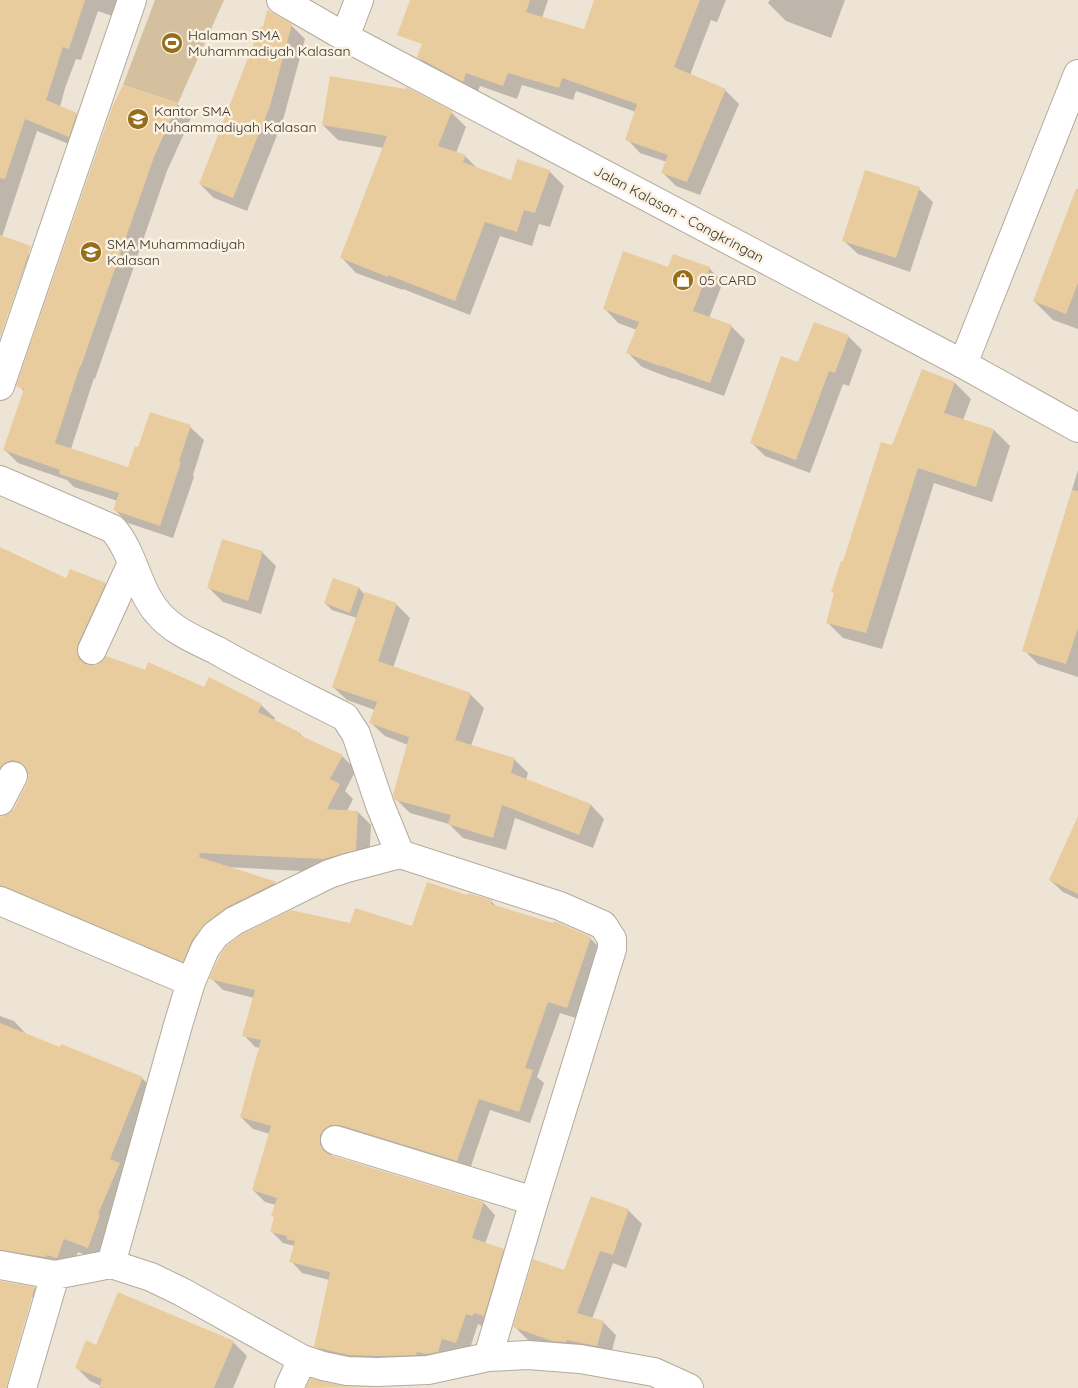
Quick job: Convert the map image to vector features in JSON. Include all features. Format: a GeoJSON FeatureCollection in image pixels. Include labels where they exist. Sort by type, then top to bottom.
{"type":"FeatureCollection","features":[{"type":"Feature","properties":{"kind":"street"},"geometry":{"type":"LineString","coordinates":[[0,386],[132,0]]}},
{"type":"Feature","properties":{"kind":"street","name":"Jalan Kalasan - Cangkringan"},"geometry":{"type":"LineString","coordinates":[[281,0],[345,37],[963,364],[1078,428]]}},
{"type":"Feature","properties":{"kind":"street"},"geometry":{"type":"LineString","coordinates":[[345,37],[359,0]]}},
{"type":"Feature","properties":{"kind":"street"},"geometry":{"type":"LineString","coordinates":[[963,364],[1078,74]]}},
{"type":"Feature","properties":{"kind":"street"},"geometry":{"type":"LineString","coordinates":[[0,480],[113,529],[123,543],[148,597],[158,613],[173,627],[345,717],[356,734],[380,805],[400,854]]}},
{"type":"Feature","properties":{"kind":"street"},"geometry":{"type":"LineString","coordinates":[[92,650],[132,563]]}},
{"type":"Feature","properties":{"kind":"street"},"geometry":{"type":"LineString","coordinates":[[0,801],[13,776]]}},
{"type":"Feature","properties":{"kind":"street"},"geometry":{"type":"LineString","coordinates":[[111,1264],[178,1025],[191,982],[205,949],[215,935],[234,921],[329,874],[400,854],[560,906],[603,925],[612,940],[612,949],[488,1357]]}},
{"type":"Feature","properties":{"kind":"street"},"geometry":{"type":"LineString","coordinates":[[0,901],[191,982]]}},
{"type":"Feature","properties":{"kind":"street"},"geometry":{"type":"LineString","coordinates":[[335,1140],[534,1201]]}},
{"type":"Feature","properties":{"kind":"street"},"geometry":{"type":"LineString","coordinates":[[0,1265],[56,1275],[111,1264],[150,1277],[182,1292],[302,1359],[347,1371],[428,1370],[488,1357],[528,1355],[580,1359],[654,1372],[689,1388]]}},
{"type":"Feature","properties":{"kind":"street"},"geometry":{"type":"LineString","coordinates":[[22,1388],[56,1275]]}},
{"type":"Feature","properties":{"kind":"street"},"geometry":{"type":"LineString","coordinates":[[289,1388],[302,1359]]}},
{"type":"Feature","properties":{"kind":"shaded area","name":"Halaman SMA Muhammadiyah Kalasan"},"geometry":{"type":"Polygon","coordinates":[[[155,0],[224,0],[178,103],[123,85],[155,0]]]}},
{"type":"Feature","properties":{"kind":"building"},"geometry":{"type":"Polygon","coordinates":[[[0,0],[85,0],[69,49],[63,47],[46,100],[77,113],[69,137],[25,119],[5,179],[0,178],[0,0]]]}},
{"type":"Feature","properties":{"kind":"building"},"geometry":{"type":"Polygon","coordinates":[[[410,0],[530,0],[526,12],[584,29],[594,0],[700,0],[674,67],[726,89],[687,182],[661,173],[668,155],[625,140],[637,104],[562,78],[559,88],[508,73],[503,86],[466,73],[463,82],[417,57],[422,44],[397,35],[410,0]]]}},
{"type":"Feature","properties":{"kind":"building"},"geometry":{"type":"Polygon","coordinates":[[[267,10],[292,24],[270,106],[233,198],[199,184],[260,27],[263,27],[267,10]]]}},
{"type":"Feature","properties":{"kind":"building"},"geometry":{"type":"Polygon","coordinates":[[[330,76],[405,89],[406,87],[452,111],[438,146],[466,155],[463,162],[511,180],[517,159],[550,170],[535,213],[524,210],[517,232],[485,222],[455,301],[340,258],[387,136],[322,125],[330,76]]]}},
{"type":"Feature","properties":{"kind":"building"},"geometry":{"type":"Polygon","coordinates":[[[123,85],[178,103],[154,157],[80,366],[55,443],[128,467],[135,446],[138,447],[150,412],[191,425],[160,526],[113,510],[119,493],[59,474],[60,470],[3,450],[24,389],[16,386],[113,105],[123,85]]]}},
{"type":"Feature","properties":{"kind":"building"},"geometry":{"type":"Polygon","coordinates":[[[865,170],[920,187],[896,258],[842,241],[865,170]]]}},
{"type":"Feature","properties":{"kind":"building"},"geometry":{"type":"Polygon","coordinates":[[[1076,189],[1078,189],[1078,283],[1066,314],[1033,301],[1076,189]]]}},
{"type":"Feature","properties":{"kind":"building"},"geometry":{"type":"Polygon","coordinates":[[[0,235],[31,246],[0,338],[0,235]]]}},
{"type":"Feature","properties":{"kind":"building"},"geometry":{"type":"Polygon","coordinates":[[[623,251],[668,267],[673,254],[710,267],[693,311],[732,325],[710,383],[626,353],[639,322],[603,309],[623,251]]]}},
{"type":"Feature","properties":{"kind":"building"},"geometry":{"type":"Polygon","coordinates":[[[814,322],[849,335],[835,373],[829,371],[796,460],[750,443],[781,356],[798,362],[814,322]]]}},
{"type":"Feature","properties":{"kind":"building"},"geometry":{"type":"Polygon","coordinates":[[[922,369],[955,382],[944,413],[994,429],[976,487],[918,468],[866,633],[826,623],[834,593],[831,592],[841,561],[843,561],[881,442],[892,445],[922,369]]]}},
{"type":"Feature","properties":{"kind":"building"},"geometry":{"type":"Polygon","coordinates":[[[1072,490],[1078,491],[1078,628],[1066,664],[1022,651],[1072,490]]]}},
{"type":"Feature","properties":{"kind":"building"},"geometry":{"type":"Polygon","coordinates":[[[222,539],[263,551],[248,601],[207,588],[222,539]]]}},
{"type":"Feature","properties":{"kind":"building"},"geometry":{"type":"Polygon","coordinates":[[[0,547],[66,578],[70,569],[106,583],[78,644],[77,652],[79,659],[85,664],[94,665],[101,662],[106,656],[145,670],[148,662],[204,687],[209,677],[262,704],[258,712],[301,733],[299,735],[343,755],[330,779],[340,784],[327,809],[358,811],[356,850],[323,859],[200,853],[199,857],[277,882],[227,907],[206,923],[192,940],[183,962],[0,886],[0,817],[14,809],[29,776],[26,768],[20,762],[12,760],[0,768],[0,547]]]}},
{"type":"Feature","properties":{"kind":"building"},"geometry":{"type":"Polygon","coordinates":[[[333,578],[359,587],[350,613],[324,603],[333,578]]]}},
{"type":"Feature","properties":{"kind":"building"},"geometry":{"type":"Polygon","coordinates":[[[365,592],[397,603],[378,661],[471,693],[455,740],[515,758],[511,773],[591,804],[579,835],[502,805],[493,838],[448,824],[451,815],[395,800],[393,795],[409,737],[369,723],[377,702],[332,687],[365,592]]]}},
{"type":"Feature","properties":{"kind":"building"},"geometry":{"type":"Polygon","coordinates":[[[1078,816],[1078,894],[1049,880],[1078,816]]]}},
{"type":"Feature","properties":{"kind":"building"},"geometry":{"type":"Polygon","coordinates":[[[427,882],[467,895],[468,893],[492,900],[491,904],[553,923],[554,921],[591,937],[567,1008],[548,1002],[525,1068],[533,1070],[519,1112],[479,1099],[457,1161],[340,1125],[331,1125],[324,1129],[320,1135],[320,1144],[324,1151],[330,1155],[484,1202],[472,1238],[504,1249],[484,1316],[474,1313],[472,1316],[466,1314],[456,1343],[442,1339],[438,1352],[426,1354],[417,1352],[416,1355],[349,1355],[314,1347],[330,1272],[289,1262],[295,1241],[286,1239],[287,1236],[270,1232],[274,1217],[271,1216],[277,1198],[252,1190],[271,1126],[240,1117],[261,1040],[242,1036],[255,990],[209,979],[226,946],[242,934],[291,910],[350,923],[355,908],[412,926],[427,882]]]}},
{"type":"Feature","properties":{"kind":"building"},"geometry":{"type":"Polygon","coordinates":[[[0,1023],[60,1047],[61,1044],[143,1077],[110,1159],[120,1163],[98,1214],[100,1215],[88,1248],[64,1239],[57,1258],[47,1255],[46,1257],[0,1250],[0,1023]]]}},
{"type":"Feature","properties":{"kind":"building"},"geometry":{"type":"Polygon","coordinates":[[[591,1196],[629,1209],[613,1255],[600,1251],[577,1313],[604,1321],[597,1346],[567,1340],[566,1342],[552,1341],[513,1327],[533,1259],[564,1270],[591,1196]]]}},
{"type":"Feature","properties":{"kind":"building"},"geometry":{"type":"Polygon","coordinates":[[[0,1281],[35,1287],[7,1388],[0,1388],[0,1281]]]}},
{"type":"Feature","properties":{"kind":"building"},"geometry":{"type":"Polygon","coordinates":[[[118,1292],[234,1341],[214,1388],[99,1388],[102,1379],[75,1368],[86,1340],[96,1345],[118,1292]]]}},
{"type":"Feature","properties":{"kind":"building"},"geometry":{"type":"Polygon","coordinates":[[[310,1378],[344,1386],[383,1387],[306,1388],[310,1378]]]}},
{"type":"Feature","properties":{"kind":"place","name":"Halaman SMA Muhammadiyah Kalasan"},"geometry":{"type":"Point","coordinates":[172,43]}},
{"type":"Feature","properties":{"kind":"place","name":"Kantor SMA Muhammadiyah Kalasan"},"geometry":{"type":"Point","coordinates":[138,119]}},
{"type":"Feature","properties":{"kind":"place","name":"SMA Muhammadiyah Kalasan"},"geometry":{"type":"Point","coordinates":[91,252]}},
{"type":"Feature","properties":{"kind":"place","name":"05 CARD"},"geometry":{"type":"Point","coordinates":[683,280]}}]}
